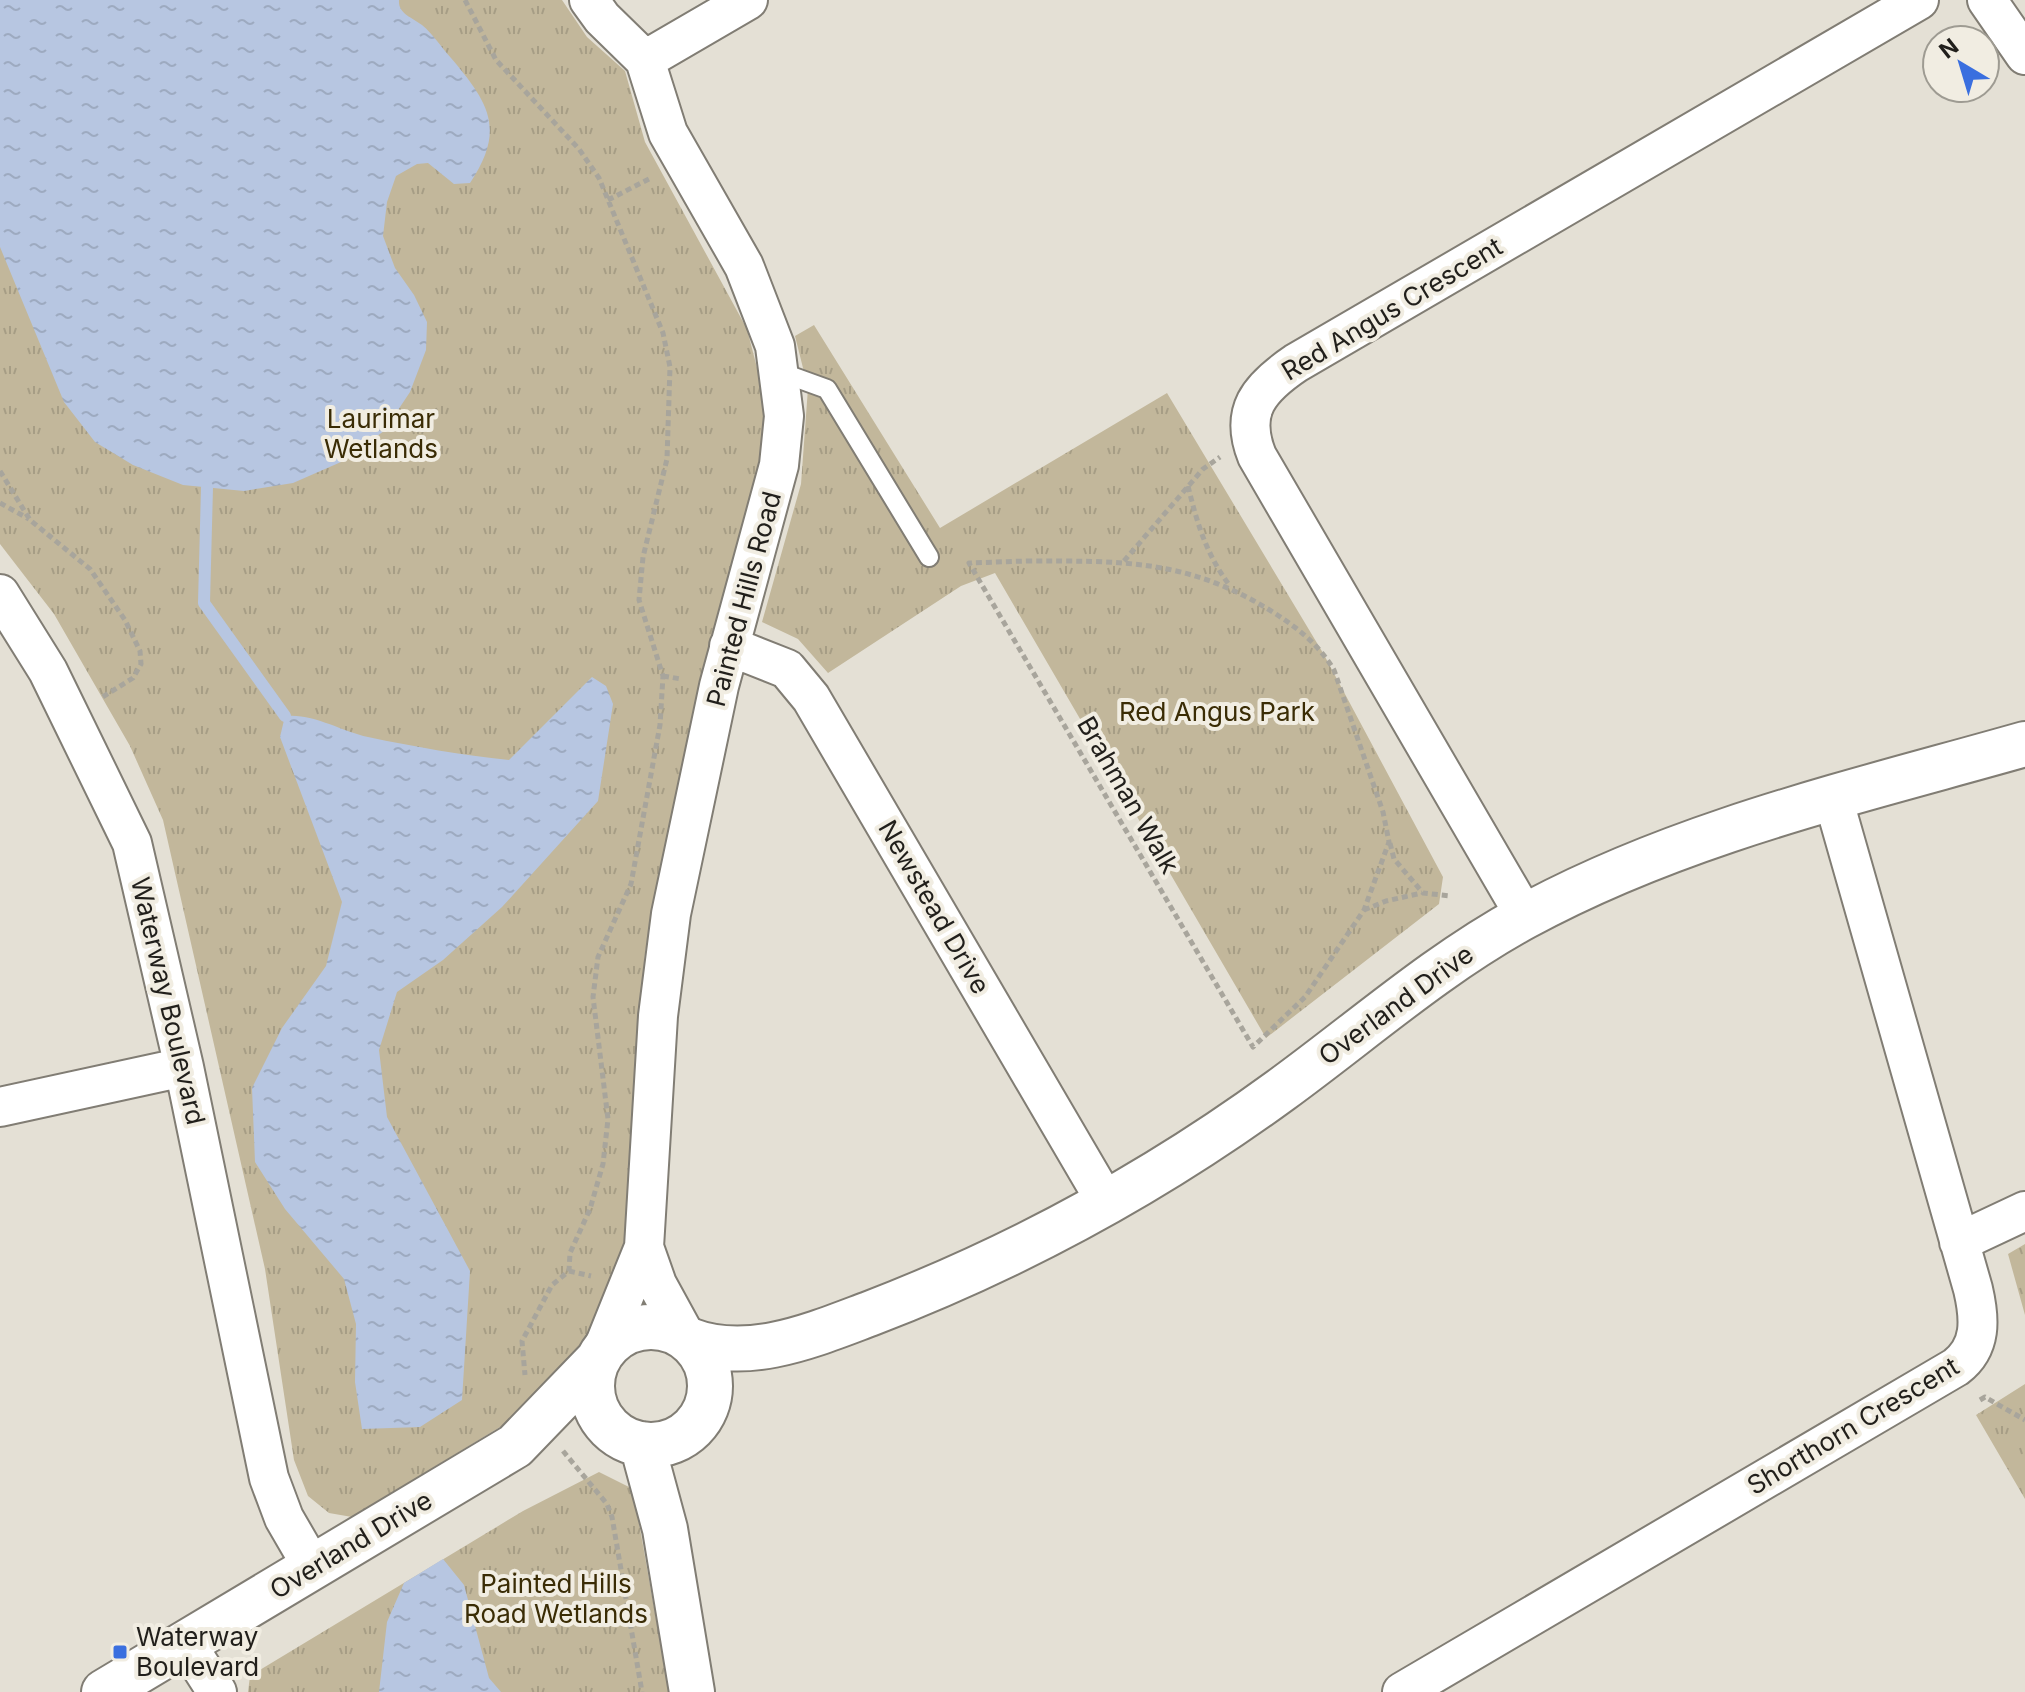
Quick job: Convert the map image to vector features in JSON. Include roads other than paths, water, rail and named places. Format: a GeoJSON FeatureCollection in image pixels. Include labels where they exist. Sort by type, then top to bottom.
{"type":"FeatureCollection","features":[{"type":"Feature","properties":{"kind":"street"},"geometry":{"type":"LineString","coordinates":[[589,0],[602,18],[645,60],[748,0]]}},
{"type":"Feature","properties":{"kind":"street","name":"Red Angus Crescent"},"geometry":{"type":"LineString","coordinates":[[1525,916],[1250,438],[1254,404],[1263,389],[1296,363],[1919,0]]}},
{"type":"Feature","properties":{"kind":"street"},"geometry":{"type":"LineString","coordinates":[[1987,0],[2025,55]]}},
{"type":"Feature","properties":{"kind":"street","name":"Painted Hills Road"},"geometry":{"type":"LineString","coordinates":[[598,1358],[644,1247],[658,1016],[671,914],[729,646],[779,465],[784,416],[775,346],[744,266],[682,160],[658,111],[645,60]]}},
{"type":"Feature","properties":{"kind":"street","name":"Waterway Boulevard"},"geometry":{"type":"LineString","coordinates":[[0,594],[34,646],[132,843],[184,1067],[269,1478],[284,1518],[313,1568]]}},
{"type":"Feature","properties":{"kind":"street","name":"Newstead Drive"},"geometry":{"type":"LineString","coordinates":[[729,646],[787,669],[811,698],[1106,1202]]}},
{"type":"Feature","properties":{"kind":"street","name":"Overland Drive"},"geometry":{"type":"LineString","coordinates":[[687,1338],[709,1348],[800,1340],[898,1303],[1027,1246],[1223,1131],[1430,976],[1525,916],[1671,850],[1833,798],[2025,744]]}},
{"type":"Feature","properties":{"kind":"street","name":"Shorthorn Crescent"},"geometry":{"type":"LineString","coordinates":[[1402,1692],[1967,1358],[1975,1344],[1978,1310],[1833,798]]}},
{"type":"Feature","properties":{"kind":"street"},"geometry":{"type":"LineString","coordinates":[[0,1107],[184,1067]]}},
{"type":"Feature","properties":{"kind":"street"},"geometry":{"type":"LineString","coordinates":[[1959,1242],[2025,1211]]}},
{"type":"Feature","properties":{"kind":"street","name":"Painted Hills Road"},"geometry":{"type":"LineString","coordinates":[[644,1247],[657,1284],[687,1338]]}},
{"type":"Feature","properties":{"kind":"street"},"geometry":{"type":"LineString","coordinates":[[665,1529],[705,1411],[708,1370],[687,1338],[668,1329],[649,1326],[629,1331],[613,1341],[598,1358],[591,1381],[593,1401],[602,1420],[616,1434],[638,1444],[677,1439],[705,1411]]}},
{"type":"Feature","properties":{"kind":"street","name":"Overland Drive"},"geometry":{"type":"LineString","coordinates":[[705,1411],[800,1340]]}},
{"type":"Feature","properties":{"kind":"street","name":"Overland Drive"},"geometry":{"type":"LineString","coordinates":[[104,1692],[538,1433],[598,1358]]}},
{"type":"Feature","properties":{"kind":"street","name":"Overland Drive"},"geometry":{"type":"LineString","coordinates":[[538,1433],[594,1433],[638,1444]]}},
{"type":"Feature","properties":{"kind":"street"},"geometry":{"type":"LineString","coordinates":[[638,1444],[665,1529],[692,1692]]}},
{"type":"Feature","properties":{"kind":"street"},"geometry":{"type":"LineString","coordinates":[[187,1645],[217,1692]]}},
{"type":"Feature","properties":{"kind":"lane"},"geometry":{"type":"LineString","coordinates":[[780,372],[827,389],[929,557]]}},
{"type":"Feature","properties":{"kind":"water"},"geometry":{"type":"Polygon","coordinates":[[[0,0],[399,0],[403,12],[430,32],[475,89],[488,117],[490,132],[488,147],[470,183],[454,184],[428,163],[417,164],[396,176],[387,202],[383,236],[395,268],[414,295],[427,322],[426,350],[410,392],[384,431],[341,462],[293,483],[244,491],[183,485],[133,465],[95,442],[64,402],[0,247],[0,0]]]}},
{"type":"Feature","properties":{"kind":"water"},"geometry":{"type":"Polygon","coordinates":[[[592,677],[606,686],[613,704],[598,801],[502,907],[443,960],[397,992],[379,1050],[387,1117],[470,1271],[462,1400],[420,1427],[362,1429],[355,1382],[356,1324],[344,1279],[285,1209],[255,1162],[252,1088],[282,1028],[326,966],[342,902],[280,737],[285,716],[306,717],[386,741],[509,760],[592,677]]]}},
{"type":"Feature","properties":{"kind":"water"},"geometry":{"type":"Polygon","coordinates":[[[443,1559],[464,1585],[489,1678],[501,1692],[379,1692],[387,1622],[404,1583],[443,1559]]]}},
{"type":"Feature","properties":{"kind":"waterway"},"geometry":{"type":"LineString","coordinates":[[207,487],[204,603],[285,716]]}},
{"type":"Feature","properties":{"kind":"place","name":"Waterway Boulevard"},"geometry":{"type":"Point","coordinates":[120,1652]}},
{"type":"Feature","properties":{"kind":"park label","name":"Laurimar Wetlands"},"geometry":{"type":"Point","coordinates":[381,434]}},
{"type":"Feature","properties":{"kind":"park label","name":"Red Angus Park"},"geometry":{"type":"Point","coordinates":[1217,712]}},
{"type":"Feature","properties":{"kind":"park label","name":"Painted Hills Road Wetlands"},"geometry":{"type":"Point","coordinates":[556,1599]}}]}
